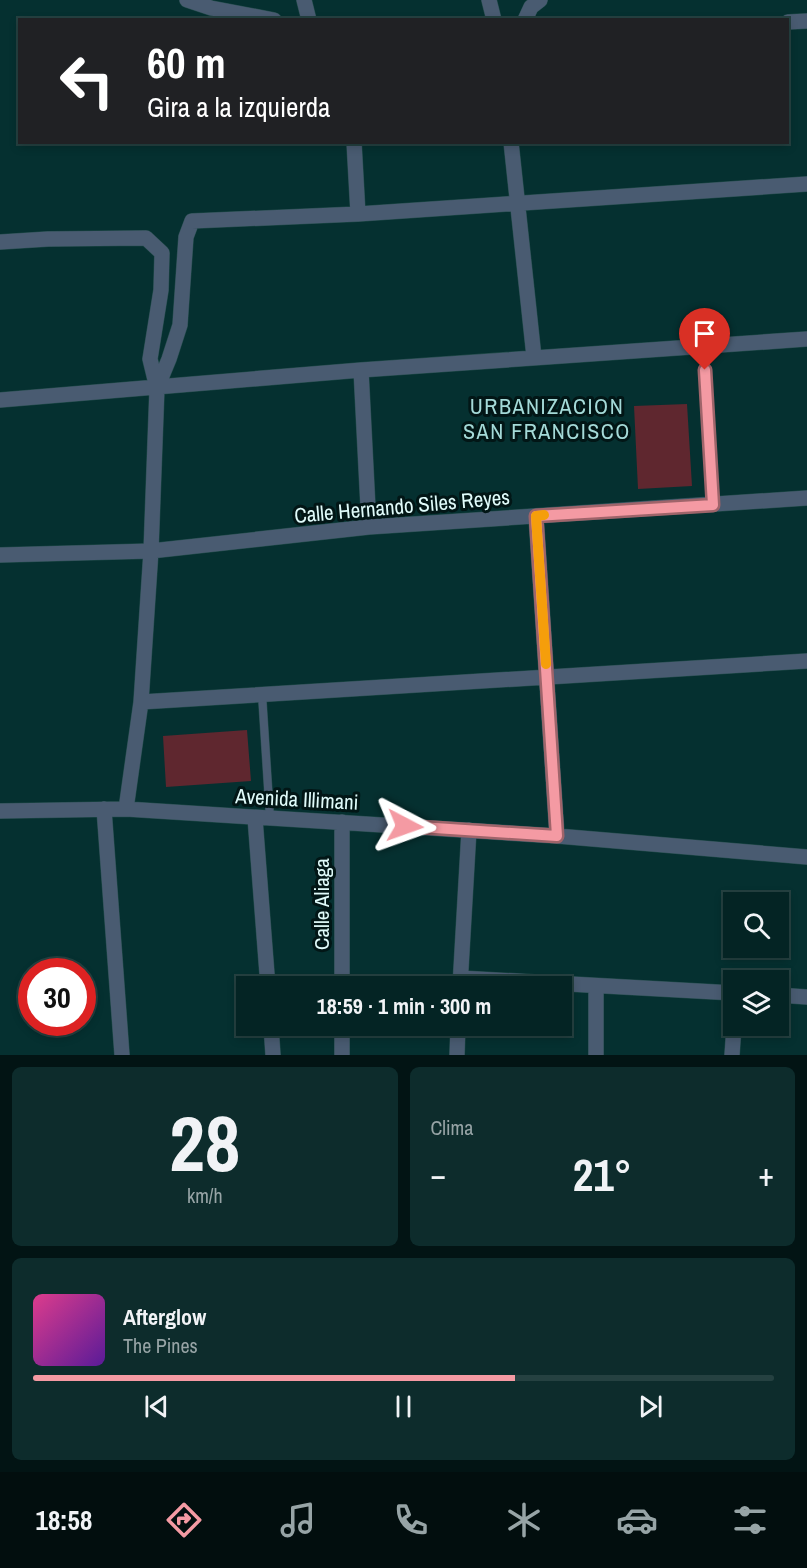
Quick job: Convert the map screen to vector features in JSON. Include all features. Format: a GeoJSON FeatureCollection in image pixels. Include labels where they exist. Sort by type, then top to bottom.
{"type":"FeatureCollection","features":[{"type":"Feature","properties":{"kind":"street"},"geometry":{"type":"LineString","coordinates":[[187,0],[266,18]]}},
{"type":"Feature","properties":{"kind":"street"},"geometry":{"type":"LineString","coordinates":[[304,0],[308,18]]}},
{"type":"Feature","properties":{"kind":"street"},"geometry":{"type":"LineString","coordinates":[[489,0],[494,18]]}},
{"type":"Feature","properties":{"kind":"street"},"geometry":{"type":"LineString","coordinates":[[526,18],[531,7],[540,0]]}},
{"type":"Feature","properties":{"kind":"street"},"geometry":{"type":"LineString","coordinates":[[789,22],[807,21]]}},
{"type":"Feature","properties":{"kind":"street"},"geometry":{"type":"LineString","coordinates":[[354,144],[358,214]]}},
{"type":"Feature","properties":{"kind":"street"},"geometry":{"type":"LineString","coordinates":[[511,144],[534,357]]}},
{"type":"Feature","properties":{"kind":"street"},"geometry":{"type":"LineString","coordinates":[[157,388],[180,325],[186,237],[192,221],[358,214],[807,184]]}},
{"type":"Feature","properties":{"kind":"street"},"geometry":{"type":"LineString","coordinates":[[0,242],[146,238],[162,253],[161,290],[150,359],[157,388],[152,551],[141,702],[126,809]]}},
{"type":"Feature","properties":{"kind":"street"},"geometry":{"type":"LineString","coordinates":[[0,400],[361,370],[807,339]]}},
{"type":"Feature","properties":{"kind":"street"},"geometry":{"type":"LineString","coordinates":[[361,370],[369,527]]}},
{"type":"Feature","properties":{"kind":"street","name":"Calle Hernando Siles Reyes"},"geometry":{"type":"LineString","coordinates":[[0,555],[152,551],[369,527],[807,498]]}},
{"type":"Feature","properties":{"kind":"street"},"geometry":{"type":"LineString","coordinates":[[536,516],[557,836]]}},
{"type":"Feature","properties":{"kind":"street"},"geometry":{"type":"LineString","coordinates":[[141,702],[807,661]]}},
{"type":"Feature","properties":{"kind":"street"},"geometry":{"type":"LineString","coordinates":[[104,809],[122,1055]]}},
{"type":"Feature","properties":{"kind":"street","name":"Avenida Illimani"},"geometry":{"type":"LineString","coordinates":[[0,811],[126,809],[557,836],[807,857]]}},
{"type":"Feature","properties":{"kind":"street"},"geometry":{"type":"LineString","coordinates":[[255,818],[267,976]]}},
{"type":"Feature","properties":{"kind":"street","name":"Calle Aliaga"},"geometry":{"type":"LineString","coordinates":[[342,822],[342,976]]}},
{"type":"Feature","properties":{"kind":"street"},"geometry":{"type":"LineString","coordinates":[[460,976],[469,830]]}},
{"type":"Feature","properties":{"kind":"street"},"geometry":{"type":"LineString","coordinates":[[572,985],[723,992]]}},
{"type":"Feature","properties":{"kind":"street"},"geometry":{"type":"LineString","coordinates":[[596,986],[596,1055]]}},
{"type":"Feature","properties":{"kind":"street"},"geometry":{"type":"LineString","coordinates":[[789,996],[807,997]]}},
{"type":"Feature","properties":{"kind":"street"},"geometry":{"type":"LineString","coordinates":[[272,1036],[273,1055]]}},
{"type":"Feature","properties":{"kind":"street"},"geometry":{"type":"LineString","coordinates":[[342,1036],[342,1055]]}},
{"type":"Feature","properties":{"kind":"street"},"geometry":{"type":"LineString","coordinates":[[457,1055],[458,1036]]}},
{"type":"Feature","properties":{"kind":"street"},"geometry":{"type":"LineString","coordinates":[[732,1055],[733,1036]]}},
{"type":"Feature","properties":{"kind":"lane"},"geometry":{"type":"LineString","coordinates":[[704,347],[713,505]]}},
{"type":"Feature","properties":{"kind":"lane"},"geometry":{"type":"LineString","coordinates":[[262,694],[270,819]]}},
{"type":"Feature","properties":{"kind":"shaded area"},"geometry":{"type":"Polygon","coordinates":[[[687,404],[692,486],[638,489],[634,406],[687,404]]]}},
{"type":"Feature","properties":{"kind":"shaded area"},"geometry":{"type":"Polygon","coordinates":[[[247,730],[251,781],[166,787],[163,736],[247,730]]]}},
{"type":"Feature","properties":{"kind":"slow traffic"},"geometry":{"type":"LineString","coordinates":[[544,515],[536,516],[546,664]]}},
{"type":"Feature","properties":{"kind":"district","name":"URBANIZACION SAN FRANCISCO"},"geometry":{"type":"Point","coordinates":[547,419]}},
{"type":"Feature","properties":{"kind":"route"},"geometry":{"type":"LineString","coordinates":[[405,826],[557,836],[536,516],[713,505],[705,370]]}}]}
